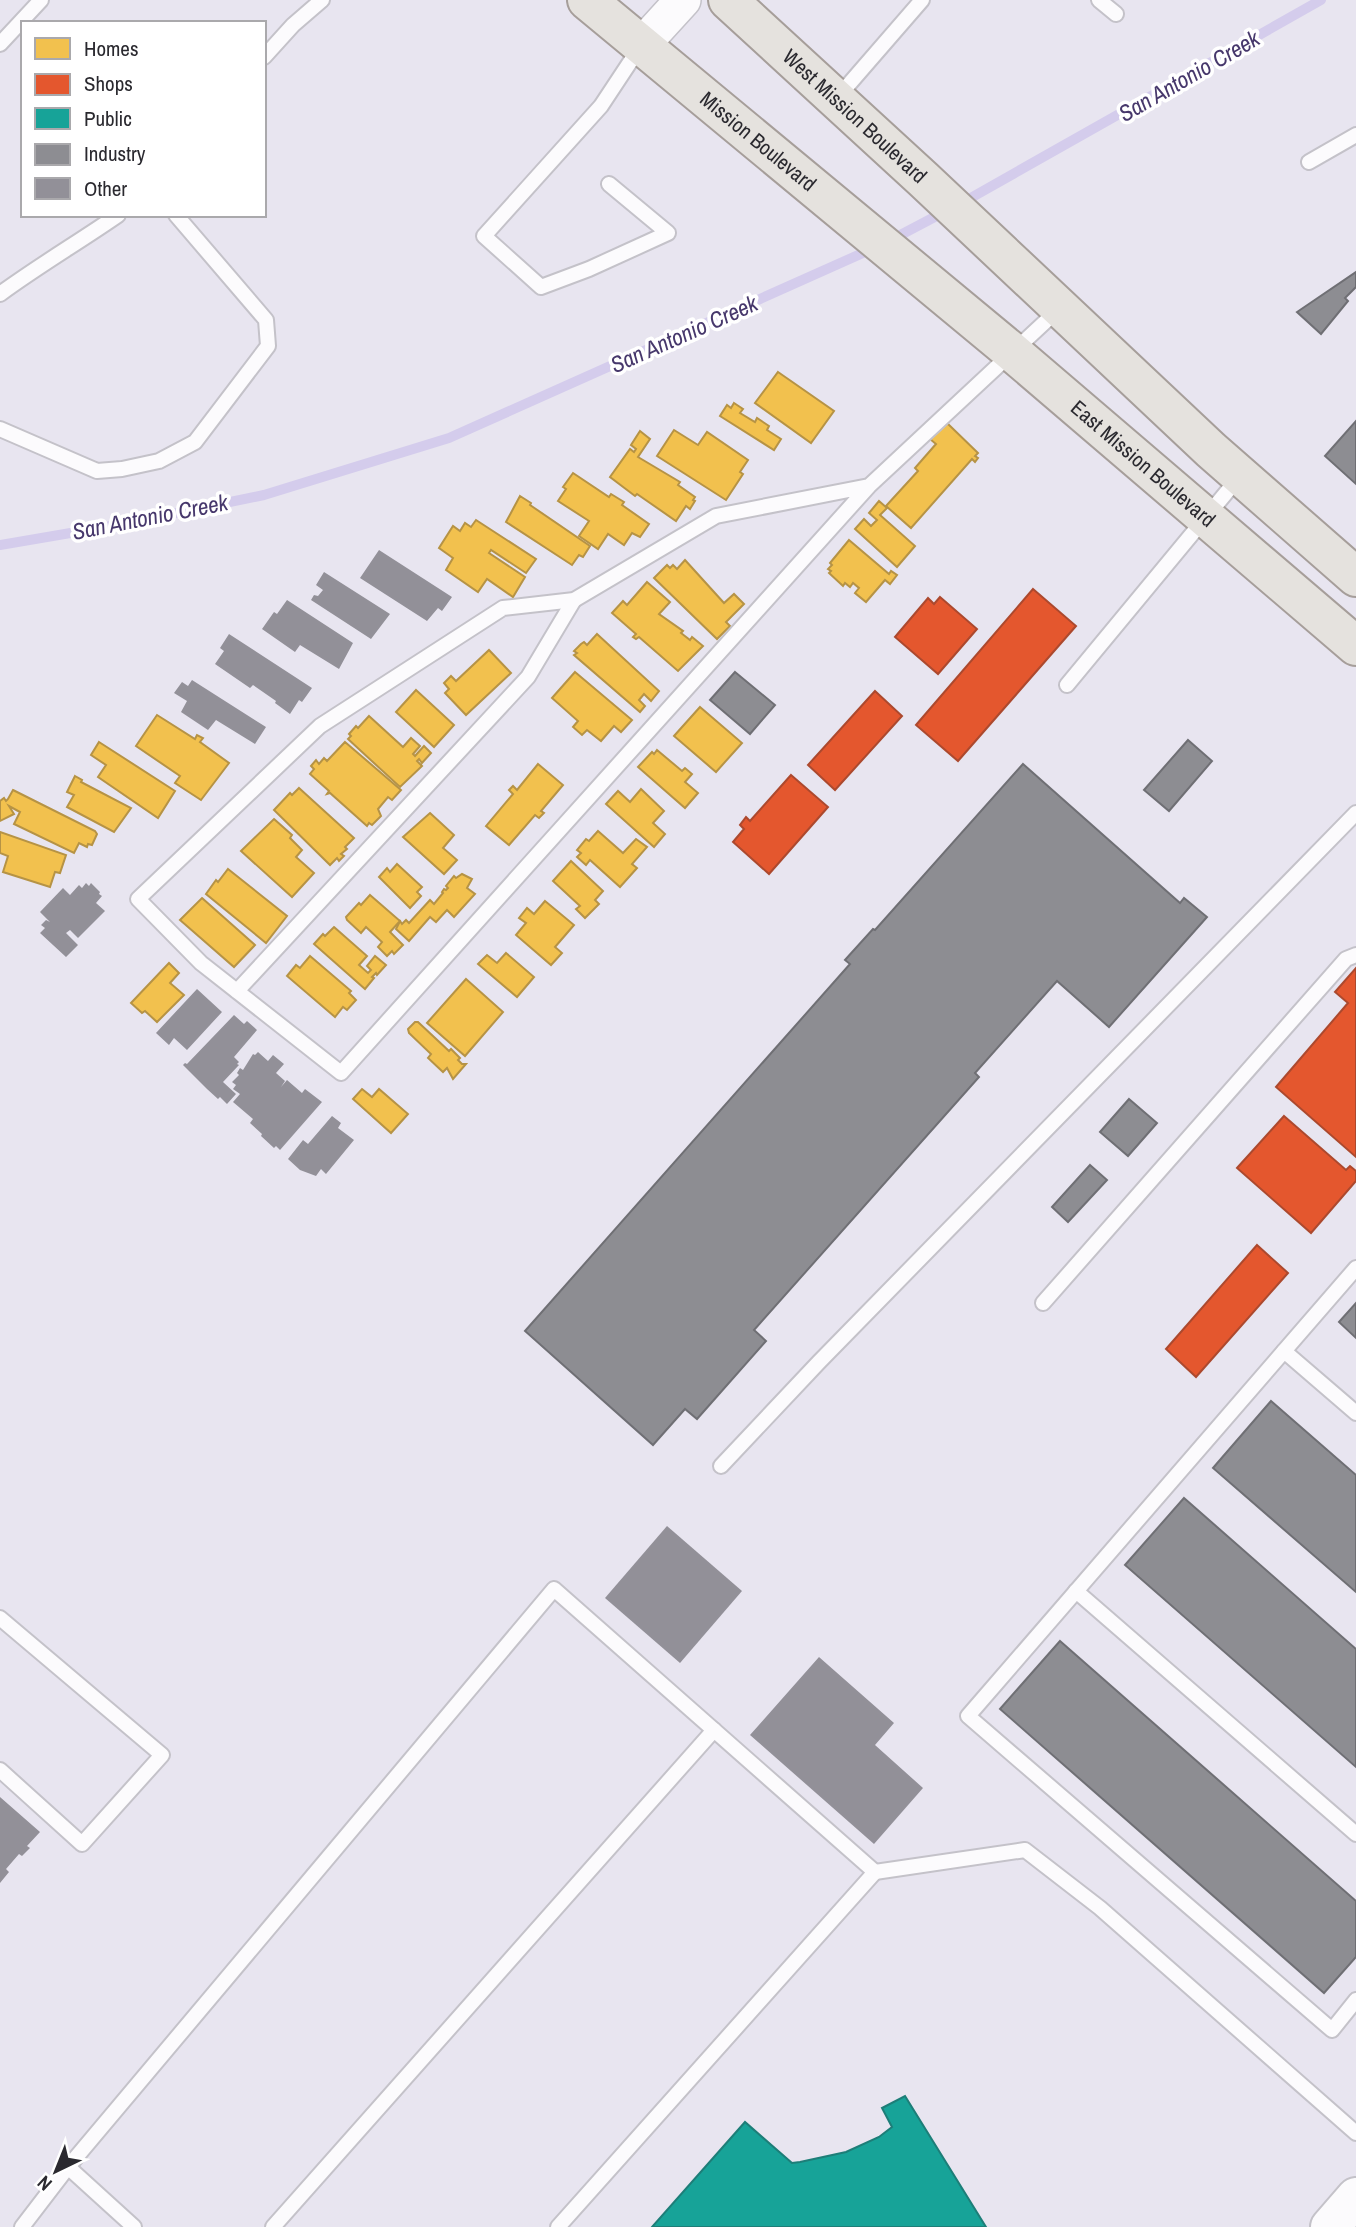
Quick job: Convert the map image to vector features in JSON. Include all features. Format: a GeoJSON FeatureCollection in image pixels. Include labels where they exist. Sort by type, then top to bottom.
{"type":"FeatureCollection","features":[{"type":"Feature","properties":{"kind":"main road","name":"Mission Boulevard"},"geometry":{"type":"LineString","coordinates":[[587,0],[929,284]]}},
{"type":"Feature","properties":{"kind":"main road","name":"West Mission Boulevard"},"geometry":{"type":"LineString","coordinates":[[728,0],[1060,308]]}},
{"type":"Feature","properties":{"kind":"main road","name":"East Mission Boulevard"},"geometry":{"type":"LineString","coordinates":[[929,284],[1208,517],[1356,646]]}},
{"type":"Feature","properties":{"kind":"main road"},"geometry":{"type":"LineString","coordinates":[[1060,308],[1240,476],[1356,577]]}},
{"type":"Feature","properties":{"kind":"main road"},"geometry":{"type":"LineString","coordinates":[[1330,2227],[1356,2197]]}},
{"type":"Feature","properties":{"kind":"street"},"geometry":{"type":"LineString","coordinates":[[641,46],[683,0]]}},
{"type":"Feature","properties":{"kind":"lane"},"geometry":{"type":"LineString","coordinates":[[21,21],[41,0]]}},
{"type":"Feature","properties":{"kind":"lane"},"geometry":{"type":"LineString","coordinates":[[266,55],[293,25],[322,0]]}},
{"type":"Feature","properties":{"kind":"lane"},"geometry":{"type":"LineString","coordinates":[[836,99],[922,0]]}},
{"type":"Feature","properties":{"kind":"lane"},"geometry":{"type":"LineString","coordinates":[[1099,0],[1116,14]]}},
{"type":"Feature","properties":{"kind":"lane"},"geometry":{"type":"LineString","coordinates":[[0,44],[21,21]]}},
{"type":"Feature","properties":{"kind":"lane"},"geometry":{"type":"LineString","coordinates":[[609,184],[668,233],[589,269],[541,287],[484,236],[601,106],[641,46]]}},
{"type":"Feature","properties":{"kind":"lane"},"geometry":{"type":"LineString","coordinates":[[1308,162],[1356,135]]}},
{"type":"Feature","properties":{"kind":"lane"},"geometry":{"type":"LineString","coordinates":[[0,294],[115,217]]}},
{"type":"Feature","properties":{"kind":"lane"},"geometry":{"type":"LineString","coordinates":[[0,429],[97,471],[122,470],[159,461],[195,442],[268,346],[266,320],[178,217]]}},
{"type":"Feature","properties":{"kind":"lane"},"geometry":{"type":"LineString","coordinates":[[869,486],[716,516],[574,600],[503,608],[320,726],[138,900],[201,963],[341,1073],[869,486],[1060,308]]}},
{"type":"Feature","properties":{"kind":"lane"},"geometry":{"type":"LineString","coordinates":[[1067,685],[1240,476]]}},
{"type":"Feature","properties":{"kind":"lane"},"geometry":{"type":"LineString","coordinates":[[237,991],[528,677],[574,600]]}},
{"type":"Feature","properties":{"kind":"lane"},"geometry":{"type":"LineString","coordinates":[[721,1466],[818,1362],[1356,813]]}},
{"type":"Feature","properties":{"kind":"lane"},"geometry":{"type":"LineString","coordinates":[[1043,1303],[1346,959],[1356,955]]}},
{"type":"Feature","properties":{"kind":"lane"},"geometry":{"type":"LineString","coordinates":[[1356,1268],[968,1716],[1332,2030],[1356,2000]]}},
{"type":"Feature","properties":{"kind":"lane"},"geometry":{"type":"LineString","coordinates":[[1284,1351],[1356,1412]]}},
{"type":"Feature","properties":{"kind":"lane"},"geometry":{"type":"LineString","coordinates":[[22,2227],[68,2167],[554,1589],[875,1872]]}},
{"type":"Feature","properties":{"kind":"lane"},"geometry":{"type":"LineString","coordinates":[[1076,1591],[1356,1834]]}},
{"type":"Feature","properties":{"kind":"lane"},"geometry":{"type":"LineString","coordinates":[[0,1618],[162,1755],[82,1844],[0,1770]]}},
{"type":"Feature","properties":{"kind":"lane"},"geometry":{"type":"LineString","coordinates":[[273,2227],[714,1730]]}},
{"type":"Feature","properties":{"kind":"lane"},"geometry":{"type":"LineString","coordinates":[[558,2227],[875,1872],[1025,1850],[1100,1908],[1356,2133]]}},
{"type":"Feature","properties":{"kind":"lane"},"geometry":{"type":"LineString","coordinates":[[68,2167],[134,2227]]}},
{"type":"Feature","properties":{"kind":"building: Homes"},"geometry":{"type":"Polygon","coordinates":[[[778,372],[834,411],[811,443],[755,403],[778,372]]]}},
{"type":"Feature","properties":{"kind":"building: Homes"},"geometry":{"type":"Polygon","coordinates":[[[734,403],[743,409],[740,413],[755,422],[757,418],[769,426],[767,430],[781,439],[774,450],[720,416],[727,405],[731,408],[734,403]]]}},
{"type":"Feature","properties":{"kind":"building: Homes"},"geometry":{"type":"Polygon","coordinates":[[[946,422],[978,453],[975,456],[978,458],[975,462],[972,459],[911,528],[886,506],[918,471],[915,468],[936,444],[930,439],[946,422]]]}},
{"type":"Feature","properties":{"kind":"building: Homes"},"geometry":{"type":"Polygon","coordinates":[[[674,430],[698,445],[707,432],[748,460],[740,472],[743,474],[726,500],[657,456],[674,430]]]}},
{"type":"Feature","properties":{"kind":"building: Homes"},"geometry":{"type":"Polygon","coordinates":[[[640,431],[650,439],[638,457],[680,482],[678,485],[695,497],[690,509],[686,506],[676,521],[610,477],[630,449],[634,452],[636,449],[631,445],[640,431]]]}},
{"type":"Feature","properties":{"kind":"building: Homes"},"geometry":{"type":"Polygon","coordinates":[[[573,473],[609,497],[611,494],[624,502],[622,505],[649,524],[640,537],[632,533],[624,545],[608,534],[598,549],[579,536],[589,521],[558,501],[566,489],[563,487],[573,473]]]}},
{"type":"Feature","properties":{"kind":"building: Homes"},"geometry":{"type":"Polygon","coordinates":[[[520,496],[590,546],[583,557],[579,555],[572,565],[506,522],[520,496]]]}},
{"type":"Feature","properties":{"kind":"building: Homes"},"geometry":{"type":"Polygon","coordinates":[[[879,501],[887,508],[880,515],[915,546],[897,567],[855,529],[864,519],[871,526],[877,520],[869,513],[879,501]]]}},
{"type":"Feature","properties":{"kind":"building: Homes"},"geometry":{"type":"Polygon","coordinates":[[[476,520],[536,559],[526,573],[491,550],[489,553],[525,577],[513,597],[487,579],[478,592],[446,570],[453,558],[439,548],[453,526],[460,531],[465,523],[471,527],[476,520]]]}},
{"type":"Feature","properties":{"kind":"building: Homes"},"geometry":{"type":"Polygon","coordinates":[[[849,540],[889,574],[891,571],[897,575],[890,584],[885,580],[866,602],[855,593],[859,588],[853,583],[850,587],[845,583],[843,586],[829,573],[831,571],[828,569],[832,565],[830,563],[849,540]]]}},
{"type":"Feature","properties":{"kind":"building: Homes"},"geometry":{"type":"Polygon","coordinates":[[[685,560],[724,603],[734,594],[744,604],[726,622],[730,626],[717,639],[654,578],[667,565],[670,568],[673,565],[677,569],[685,560]]]}},
{"type":"Feature","properties":{"kind":"building: Homes"},"geometry":{"type":"Polygon","coordinates":[[[647,582],[670,602],[659,614],[683,631],[681,633],[690,640],[692,637],[703,646],[678,671],[639,637],[633,637],[636,634],[612,613],[623,601],[627,605],[647,582]]]}},
{"type":"Feature","properties":{"kind":"building: Homes"},"geometry":{"type":"Polygon","coordinates":[[[597,634],[659,691],[651,701],[644,694],[639,700],[645,706],[640,712],[574,655],[577,653],[574,651],[581,644],[584,642],[587,645],[597,634]]]}},
{"type":"Feature","properties":{"kind":"building: Homes"},"geometry":{"type":"Polygon","coordinates":[[[489,650],[511,673],[466,715],[445,693],[449,689],[444,683],[451,676],[456,681],[489,650]]]}},
{"type":"Feature","properties":{"kind":"building: Homes"},"geometry":{"type":"Polygon","coordinates":[[[575,672],[632,720],[621,732],[614,726],[601,741],[587,730],[582,735],[573,727],[578,721],[552,698],[575,672]]]}},
{"type":"Feature","properties":{"kind":"building: Homes"},"geometry":{"type":"Polygon","coordinates":[[[416,690],[454,725],[434,747],[396,712],[416,690]]]}},
{"type":"Feature","properties":{"kind":"building: Homes"},"geometry":{"type":"Polygon","coordinates":[[[700,707],[742,743],[716,772],[674,736],[700,707]]]}},
{"type":"Feature","properties":{"kind":"building: Homes"},"geometry":{"type":"Polygon","coordinates":[[[157,715],[195,739],[197,735],[203,738],[200,742],[229,763],[201,800],[175,783],[180,776],[136,746],[157,715]]]}},
{"type":"Feature","properties":{"kind":"building: Homes"},"geometry":{"type":"Polygon","coordinates":[[[369,716],[403,747],[411,738],[420,746],[413,754],[415,756],[424,746],[431,753],[422,763],[419,759],[417,761],[422,766],[400,787],[348,739],[356,726],[358,728],[369,716]]]}},
{"type":"Feature","properties":{"kind":"building: Homes"},"geometry":{"type":"Polygon","coordinates":[[[99,742],[175,791],[158,818],[98,777],[106,765],[91,755],[99,742]]]}},
{"type":"Feature","properties":{"kind":"building: Homes"},"geometry":{"type":"Polygon","coordinates":[[[345,742],[401,790],[392,800],[388,797],[378,809],[381,816],[372,825],[369,823],[367,826],[330,793],[327,794],[329,791],[310,774],[314,769],[311,766],[316,760],[319,764],[324,758],[327,761],[345,742]]]}},
{"type":"Feature","properties":{"kind":"building: Homes"},"geometry":{"type":"Polygon","coordinates":[[[657,750],[682,771],[685,768],[692,774],[685,782],[698,793],[685,808],[638,767],[657,750]]]}},
{"type":"Feature","properties":{"kind":"building: Homes"},"geometry":{"type":"Polygon","coordinates":[[[538,764],[563,785],[541,811],[544,813],[539,818],[535,815],[509,845],[486,826],[513,794],[509,790],[513,786],[517,790],[538,764]]]}},
{"type":"Feature","properties":{"kind":"building: Homes"},"geometry":{"type":"Polygon","coordinates":[[[75,776],[82,780],[81,782],[131,808],[114,832],[67,807],[74,795],[67,792],[75,776]]]}},
{"type":"Feature","properties":{"kind":"building: Homes"},"geometry":{"type":"Polygon","coordinates":[[[299,788],[354,838],[345,847],[347,849],[341,854],[344,856],[339,861],[337,858],[330,865],[274,810],[290,793],[292,795],[299,788]]]}},
{"type":"Feature","properties":{"kind":"building: Homes"},"geometry":{"type":"Polygon","coordinates":[[[641,789],[664,811],[653,823],[665,834],[654,847],[606,804],[618,791],[630,802],[641,789]]]}},
{"type":"Feature","properties":{"kind":"building: Homes"},"geometry":{"type":"Polygon","coordinates":[[[13,790],[95,831],[97,834],[92,845],[88,844],[87,847],[79,843],[74,853],[14,824],[20,812],[9,806],[14,814],[0,821],[0,801],[4,798],[6,801],[13,790]]]}},
{"type":"Feature","properties":{"kind":"building: Homes"},"geometry":{"type":"Polygon","coordinates":[[[430,813],[454,835],[443,848],[457,860],[444,874],[403,837],[430,813]]]}},
{"type":"Feature","properties":{"kind":"building: Homes"},"geometry":{"type":"Polygon","coordinates":[[[274,819],[292,835],[290,838],[302,850],[296,857],[314,873],[292,897],[241,851],[274,819]]]}},
{"type":"Feature","properties":{"kind":"building: Homes"},"geometry":{"type":"Polygon","coordinates":[[[598,831],[623,853],[636,839],[647,847],[632,864],[637,868],[620,887],[590,860],[586,865],[577,857],[581,853],[577,850],[586,839],[589,841],[598,831]]]}},
{"type":"Feature","properties":{"kind":"building: Homes"},"geometry":{"type":"Polygon","coordinates":[[[0,832],[66,855],[60,873],[55,872],[50,887],[3,872],[8,856],[0,853],[0,832]]]}},
{"type":"Feature","properties":{"kind":"building: Homes"},"geometry":{"type":"Polygon","coordinates":[[[571,861],[603,891],[595,900],[599,904],[585,918],[576,909],[580,906],[553,881],[571,861]]]}},
{"type":"Feature","properties":{"kind":"building: Homes"},"geometry":{"type":"Polygon","coordinates":[[[397,864],[422,887],[417,892],[421,896],[410,908],[379,877],[387,868],[390,872],[397,864]]]}},
{"type":"Feature","properties":{"kind":"building: Homes"},"geometry":{"type":"Polygon","coordinates":[[[228,869],[287,916],[266,943],[206,894],[228,869]]]}},
{"type":"Feature","properties":{"kind":"building: Homes"},"geometry":{"type":"Polygon","coordinates":[[[462,874],[472,879],[467,888],[475,894],[454,917],[447,910],[436,922],[430,917],[409,941],[396,929],[400,921],[402,924],[406,920],[409,923],[430,900],[434,904],[454,876],[456,878],[462,874]]]}},
{"type":"Feature","properties":{"kind":"building: Homes"},"geometry":{"type":"Polygon","coordinates":[[[370,895],[400,921],[390,932],[403,945],[394,954],[392,951],[387,956],[378,947],[382,942],[366,927],[361,933],[347,920],[346,917],[370,895]]]}},
{"type":"Feature","properties":{"kind":"building: Homes"},"geometry":{"type":"Polygon","coordinates":[[[202,898],[255,945],[234,967],[180,920],[202,898]]]}},
{"type":"Feature","properties":{"kind":"building: Homes"},"geometry":{"type":"Polygon","coordinates":[[[545,901],[574,925],[555,947],[562,953],[551,965],[516,935],[526,923],[519,918],[527,908],[534,914],[545,901]]]}},
{"type":"Feature","properties":{"kind":"building: Homes"},"geometry":{"type":"Polygon","coordinates":[[[334,927],[367,956],[359,965],[368,973],[371,970],[367,966],[375,956],[386,965],[372,977],[374,978],[365,989],[314,944],[334,927]]]}},
{"type":"Feature","properties":{"kind":"building: Homes"},"geometry":{"type":"Polygon","coordinates":[[[506,953],[534,977],[517,997],[478,964],[487,955],[497,963],[506,953]]]}},
{"type":"Feature","properties":{"kind":"building: Homes"},"geometry":{"type":"Polygon","coordinates":[[[310,956],[351,991],[349,993],[356,1000],[347,1010],[343,1007],[335,1017],[287,976],[296,965],[300,968],[310,956]]]}},
{"type":"Feature","properties":{"kind":"building: Homes"},"geometry":{"type":"Polygon","coordinates":[[[169,963],[179,973],[170,983],[184,995],[157,1022],[131,1003],[169,963]]]}},
{"type":"Feature","properties":{"kind":"building: Homes"},"geometry":{"type":"Polygon","coordinates":[[[466,979],[503,1012],[465,1056],[427,1023],[466,979]]]}},
{"type":"Feature","properties":{"kind":"building: Homes"},"geometry":{"type":"Polygon","coordinates":[[[415,1022],[449,1051],[451,1049],[462,1064],[466,1064],[453,1079],[447,1068],[443,1072],[428,1058],[431,1054],[409,1033],[408,1029],[415,1022]]]}},
{"type":"Feature","properties":{"kind":"building: Homes"},"geometry":{"type":"Polygon","coordinates":[[[362,1089],[372,1097],[379,1089],[408,1114],[391,1133],[353,1099],[362,1089]]]}},
{"type":"Feature","properties":{"kind":"building: Shops"},"geometry":{"type":"Polygon","coordinates":[[[1033,589],[1076,626],[958,761],[916,725],[1033,589]]]}},
{"type":"Feature","properties":{"kind":"building: Shops"},"geometry":{"type":"Polygon","coordinates":[[[940,597],[977,629],[938,674],[895,637],[928,598],[934,604],[940,597]]]}},
{"type":"Feature","properties":{"kind":"building: Shops"},"geometry":{"type":"Polygon","coordinates":[[[875,691],[902,716],[835,790],[808,765],[875,691]]]}},
{"type":"Feature","properties":{"kind":"building: Shops"},"geometry":{"type":"Polygon","coordinates":[[[791,775],[828,807],[769,874],[733,842],[744,829],[740,825],[746,817],[750,821],[791,775]]]}},
{"type":"Feature","properties":{"kind":"building: Shops"},"geometry":{"type":"Polygon","coordinates":[[[1356,968],[1356,1157],[1276,1087],[1348,1003],[1335,992],[1356,968]]]}},
{"type":"Feature","properties":{"kind":"building: Shops"},"geometry":{"type":"Polygon","coordinates":[[[1284,1116],[1346,1170],[1350,1166],[1356,1171],[1356,1181],[1311,1233],[1237,1168],[1284,1116]]]}},
{"type":"Feature","properties":{"kind":"building: Shops"},"geometry":{"type":"Polygon","coordinates":[[[1257,1245],[1288,1273],[1196,1377],[1166,1349],[1257,1245]]]}},
{"type":"Feature","properties":{"kind":"building: Public"},"geometry":{"type":"Polygon","coordinates":[[[905,2096],[986,2227],[652,2227],[745,2122],[792,2163],[800,2162],[846,2152],[879,2137],[892,2127],[882,2108],[905,2096]]]}},
{"type":"Feature","properties":{"kind":"building: Industry"},"geometry":{"type":"Polygon","coordinates":[[[1356,272],[1356,287],[1345,298],[1348,301],[1321,334],[1297,312],[1356,272]]]}},
{"type":"Feature","properties":{"kind":"building: Industry"},"geometry":{"type":"Polygon","coordinates":[[[1356,421],[1356,484],[1325,456],[1356,421]]]}},
{"type":"Feature","properties":{"kind":"building: Industry"},"geometry":{"type":"Polygon","coordinates":[[[735,672],[775,705],[750,734],[710,700],[735,672]]]}},
{"type":"Feature","properties":{"kind":"building: Industry"},"geometry":{"type":"Polygon","coordinates":[[[1188,740],[1212,761],[1169,811],[1144,790],[1188,740]]]}},
{"type":"Feature","properties":{"kind":"building: Industry"},"geometry":{"type":"Polygon","coordinates":[[[1023,764],[1180,903],[1184,898],[1207,917],[1109,1027],[1057,981],[975,1073],[979,1077],[754,1330],[766,1341],[697,1419],[685,1409],[653,1445],[525,1331],[850,964],[845,960],[1023,764]]]}},
{"type":"Feature","properties":{"kind":"building: Industry"},"geometry":{"type":"Polygon","coordinates":[[[1129,1099],[1157,1123],[1128,1156],[1100,1132],[1129,1099]]]}},
{"type":"Feature","properties":{"kind":"building: Industry"},"geometry":{"type":"Polygon","coordinates":[[[1090,1165],[1107,1180],[1068,1222],[1052,1207],[1090,1165]]]}},
{"type":"Feature","properties":{"kind":"building: Industry"},"geometry":{"type":"Polygon","coordinates":[[[1356,1303],[1356,1338],[1339,1322],[1356,1303]]]}},
{"type":"Feature","properties":{"kind":"building: Industry"},"geometry":{"type":"Polygon","coordinates":[[[1271,1401],[1356,1475],[1356,1592],[1213,1468],[1271,1401]]]}},
{"type":"Feature","properties":{"kind":"building: Industry"},"geometry":{"type":"Polygon","coordinates":[[[1184,1498],[1356,1649],[1356,1767],[1125,1565],[1184,1498]]]}},
{"type":"Feature","properties":{"kind":"building: Industry"},"geometry":{"type":"Polygon","coordinates":[[[1060,1641],[1356,1901],[1356,1957],[1324,1993],[1000,1709],[1060,1641]]]}},
{"type":"Feature","properties":{"kind":"building: Other"},"geometry":{"type":"Polygon","coordinates":[[[379,550],[452,597],[442,611],[438,608],[427,621],[360,578],[379,550]]]}},
{"type":"Feature","properties":{"kind":"building: Other"},"geometry":{"type":"Polygon","coordinates":[[[324,572],[390,614],[371,639],[311,600],[323,590],[316,585],[324,572]]]}},
{"type":"Feature","properties":{"kind":"building: Other"},"geometry":{"type":"Polygon","coordinates":[[[287,600],[353,643],[339,669],[300,645],[295,652],[262,629],[287,600]]]}},
{"type":"Feature","properties":{"kind":"building: Other"},"geometry":{"type":"Polygon","coordinates":[[[229,634],[312,688],[302,702],[299,700],[290,714],[253,685],[250,688],[215,664],[224,651],[220,648],[229,634]]]}},
{"type":"Feature","properties":{"kind":"building: Other"},"geometry":{"type":"Polygon","coordinates":[[[192,680],[266,727],[255,744],[216,720],[208,730],[181,712],[187,701],[174,693],[182,682],[188,686],[192,680]]]}},
{"type":"Feature","properties":{"kind":"building: Other"},"geometry":{"type":"Polygon","coordinates":[[[86,883],[89,886],[91,883],[100,892],[102,896],[96,903],[105,911],[78,938],[70,930],[66,933],[78,945],[66,957],[40,933],[45,928],[41,925],[46,920],[50,922],[40,912],[63,888],[70,895],[79,885],[82,888],[86,883]]]}},
{"type":"Feature","properties":{"kind":"building: Other"},"geometry":{"type":"Polygon","coordinates":[[[197,989],[222,1012],[187,1050],[174,1038],[169,1045],[156,1033],[197,989]]]}},
{"type":"Feature","properties":{"kind":"building: Other"},"geometry":{"type":"Polygon","coordinates":[[[234,1015],[257,1030],[234,1057],[239,1065],[223,1082],[236,1094],[227,1104],[220,1097],[218,1099],[183,1065],[234,1015]]]}},
{"type":"Feature","properties":{"kind":"building: Other"},"geometry":{"type":"Polygon","coordinates":[[[258,1052],[268,1061],[273,1055],[284,1064],[276,1073],[285,1081],[281,1087],[287,1080],[302,1093],[305,1089],[322,1102],[280,1150],[261,1136],[250,1123],[253,1119],[233,1102],[240,1094],[233,1089],[236,1085],[232,1082],[239,1075],[237,1073],[240,1068],[243,1070],[253,1054],[258,1052]]]}},
{"type":"Feature","properties":{"kind":"building: Other"},"geometry":{"type":"Polygon","coordinates":[[[332,1116],[341,1123],[338,1128],[354,1140],[326,1174],[321,1169],[316,1176],[300,1170],[288,1159],[303,1140],[308,1144],[332,1116]]]}},
{"type":"Feature","properties":{"kind":"building: Other"},"geometry":{"type":"Polygon","coordinates":[[[667,1526],[742,1591],[680,1663],[605,1598],[667,1526]]]}},
{"type":"Feature","properties":{"kind":"building: Other"},"geometry":{"type":"Polygon","coordinates":[[[819,1657],[894,1723],[875,1745],[923,1788],[874,1844],[750,1735],[819,1657]]]}},
{"type":"Feature","properties":{"kind":"building: Other"},"geometry":{"type":"Polygon","coordinates":[[[0,1797],[40,1832],[27,1846],[30,1848],[22,1856],[19,1854],[6,1869],[9,1872],[0,1883],[0,1797]]]}},
{"type":"Feature","properties":{"kind":"waterway","name":"San Antonio Creek"},"geometry":{"type":"LineString","coordinates":[[960,204],[1321,0]]}},
{"type":"Feature","properties":{"kind":"waterway","name":"San Antonio Creek"},"geometry":{"type":"LineString","coordinates":[[889,241],[946,211]]}},
{"type":"Feature","properties":{"kind":"waterway","name":"San Antonio Creek"},"geometry":{"type":"LineString","coordinates":[[0,545],[123,524],[264,495],[449,438],[874,248]]}}]}
